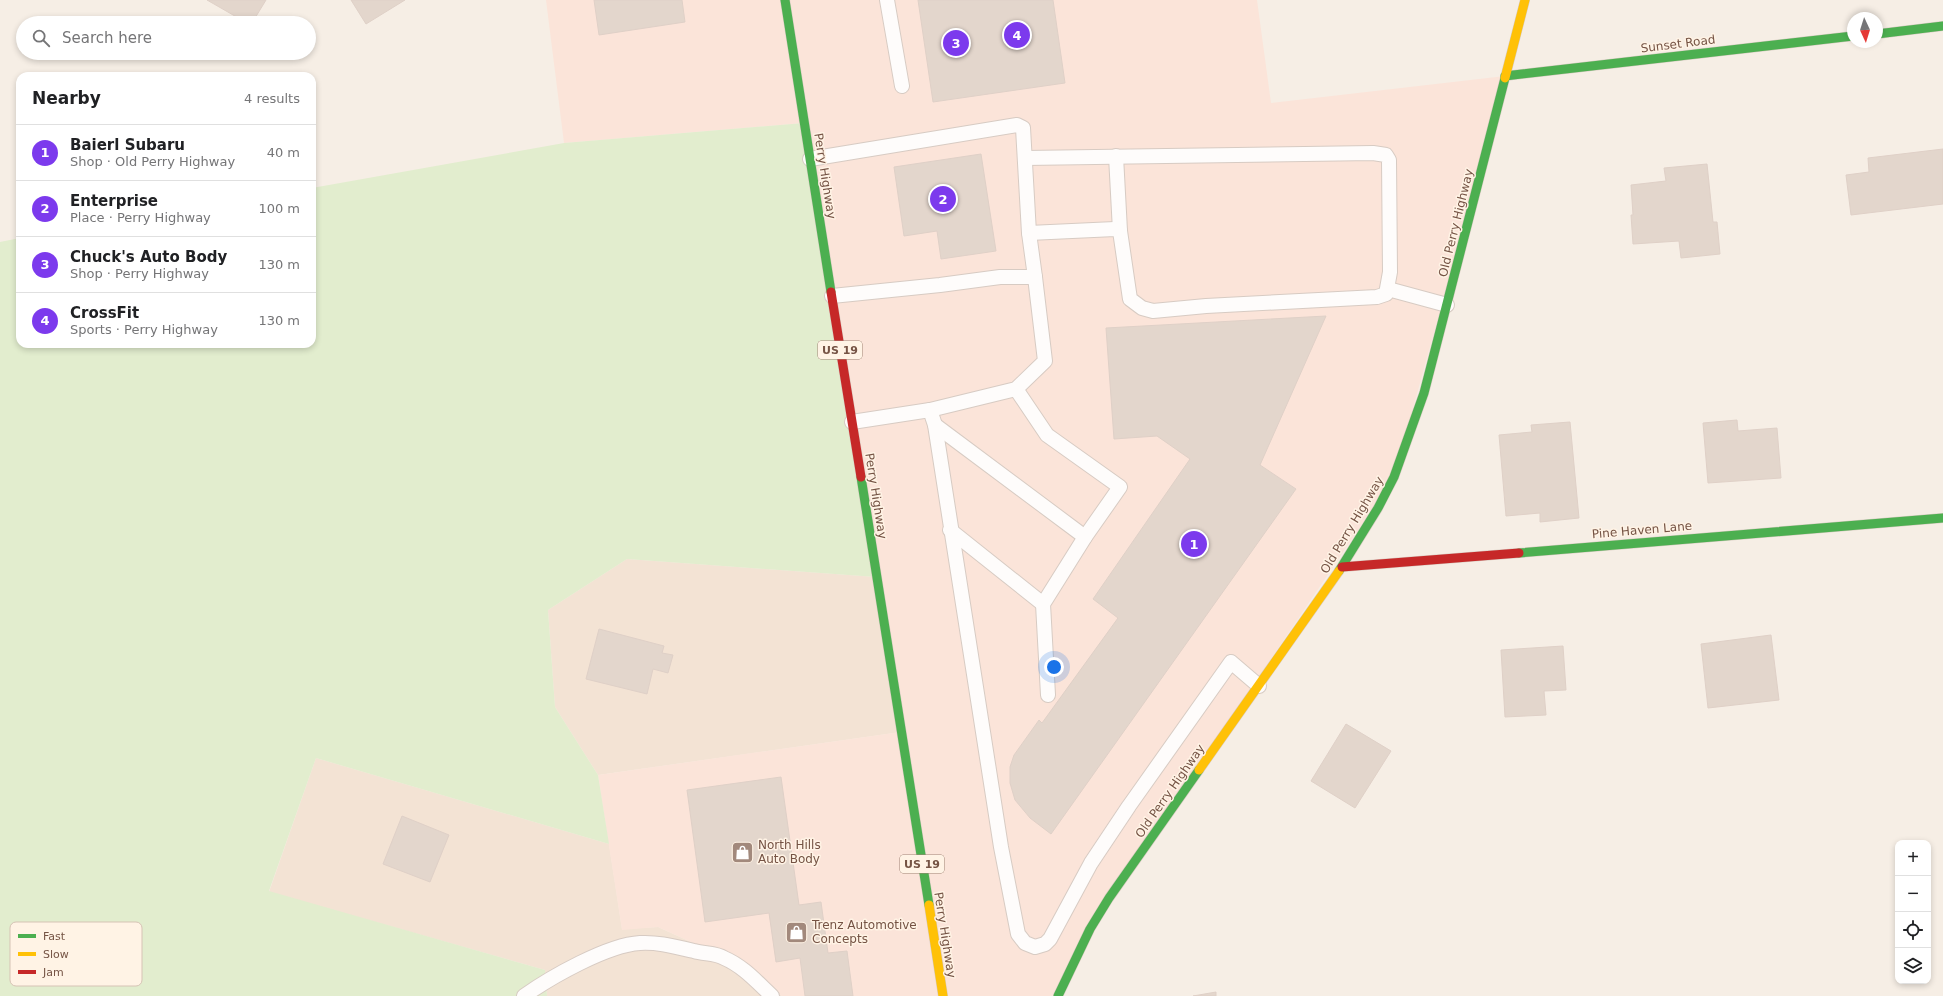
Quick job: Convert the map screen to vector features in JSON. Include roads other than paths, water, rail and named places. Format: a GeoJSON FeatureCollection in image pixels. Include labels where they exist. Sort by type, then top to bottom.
{"type":"FeatureCollection","features":[{"type":"Feature","properties":{"kind":"street","name":"Perry Highway"},"geometry":{"type":"LineString","coordinates":[[785,0],[943,996]]}},
{"type":"Feature","properties":{"kind":"street","name":"Old Perry Highway"},"geometry":{"type":"LineString","coordinates":[[1058,996],[1086,936],[1109,898],[1342,567],[1394,477],[1424,392],[1525,0]]}},
{"type":"Feature","properties":{"kind":"street"},"geometry":{"type":"LineString","coordinates":[[1883,33],[1943,26]]}},
{"type":"Feature","properties":{"kind":"street","name":"Sunset Road"},"geometry":{"type":"LineString","coordinates":[[1505,76],[1847,37]]}},
{"type":"Feature","properties":{"kind":"street","name":"Pine Haven Lane"},"geometry":{"type":"LineString","coordinates":[[1342,567],[1943,518]]}},
{"type":"Feature","properties":{"kind":"lane"},"geometry":{"type":"LineString","coordinates":[[888,0],[902,86]]}},
{"type":"Feature","properties":{"kind":"lane"},"geometry":{"type":"LineString","coordinates":[[810,159],[1017,125],[1024,128],[1029,233],[1036,277],[1045,361],[1016,389],[930,410],[852,422]]}},
{"type":"Feature","properties":{"kind":"lane"},"geometry":{"type":"LineString","coordinates":[[1025,158],[1116,156],[1373,153],[1386,155],[1389,160],[1390,240],[1388,289],[1386,294],[1376,297],[1153,311],[1142,308],[1130,299],[1120,231],[1116,156]]}},
{"type":"Feature","properties":{"kind":"lane"},"geometry":{"type":"LineString","coordinates":[[1029,233],[1115,229],[1120,231]]}},
{"type":"Feature","properties":{"kind":"lane"},"geometry":{"type":"LineString","coordinates":[[832,296],[940,285],[1000,277],[1036,277]]}},
{"type":"Feature","properties":{"kind":"lane"},"geometry":{"type":"LineString","coordinates":[[1388,289],[1447,305]]}},
{"type":"Feature","properties":{"kind":"lane"},"geometry":{"type":"LineString","coordinates":[[1016,389],[1046,435],[1120,487],[1085,537],[1043,604],[1048,694]]}},
{"type":"Feature","properties":{"kind":"lane"},"geometry":{"type":"LineString","coordinates":[[930,410],[935,425],[950,530],[1001,847],[1018,934],[1021,939],[1035,947],[1045,944],[1091,863],[1129,806],[1231,662],[1259,686]]}},
{"type":"Feature","properties":{"kind":"lane"},"geometry":{"type":"LineString","coordinates":[[935,425],[1085,537]]}},
{"type":"Feature","properties":{"kind":"lane"},"geometry":{"type":"LineString","coordinates":[[950,530],[1043,604]]}},
{"type":"Feature","properties":{"kind":"lane"},"geometry":{"type":"LineString","coordinates":[[524,996],[542,983],[574,966],[606,952],[639,943],[669,944],[724,957],[745,971],[772,996]]}},
{"type":"Feature","properties":{"kind":"place","name":"CrossFit"},"geometry":{"type":"Point","coordinates":[1017,35]}},
{"type":"Feature","properties":{"kind":"place","name":"Chuck's Auto Body"},"geometry":{"type":"Point","coordinates":[956,43]}},
{"type":"Feature","properties":{"kind":"place","name":"Enterprise"},"geometry":{"type":"Point","coordinates":[943,199]}},
{"type":"Feature","properties":{"kind":"place","name":"Baierl Subaru"},"geometry":{"type":"Point","coordinates":[1194,544]}},
{"type":"Feature","properties":{"kind":"place","name":"North Hills Auto Body"},"geometry":{"type":"Point","coordinates":[742,852]}},
{"type":"Feature","properties":{"kind":"place","name":"Trenz Automotive Concepts"},"geometry":{"type":"Point","coordinates":[796,932]}}]}
